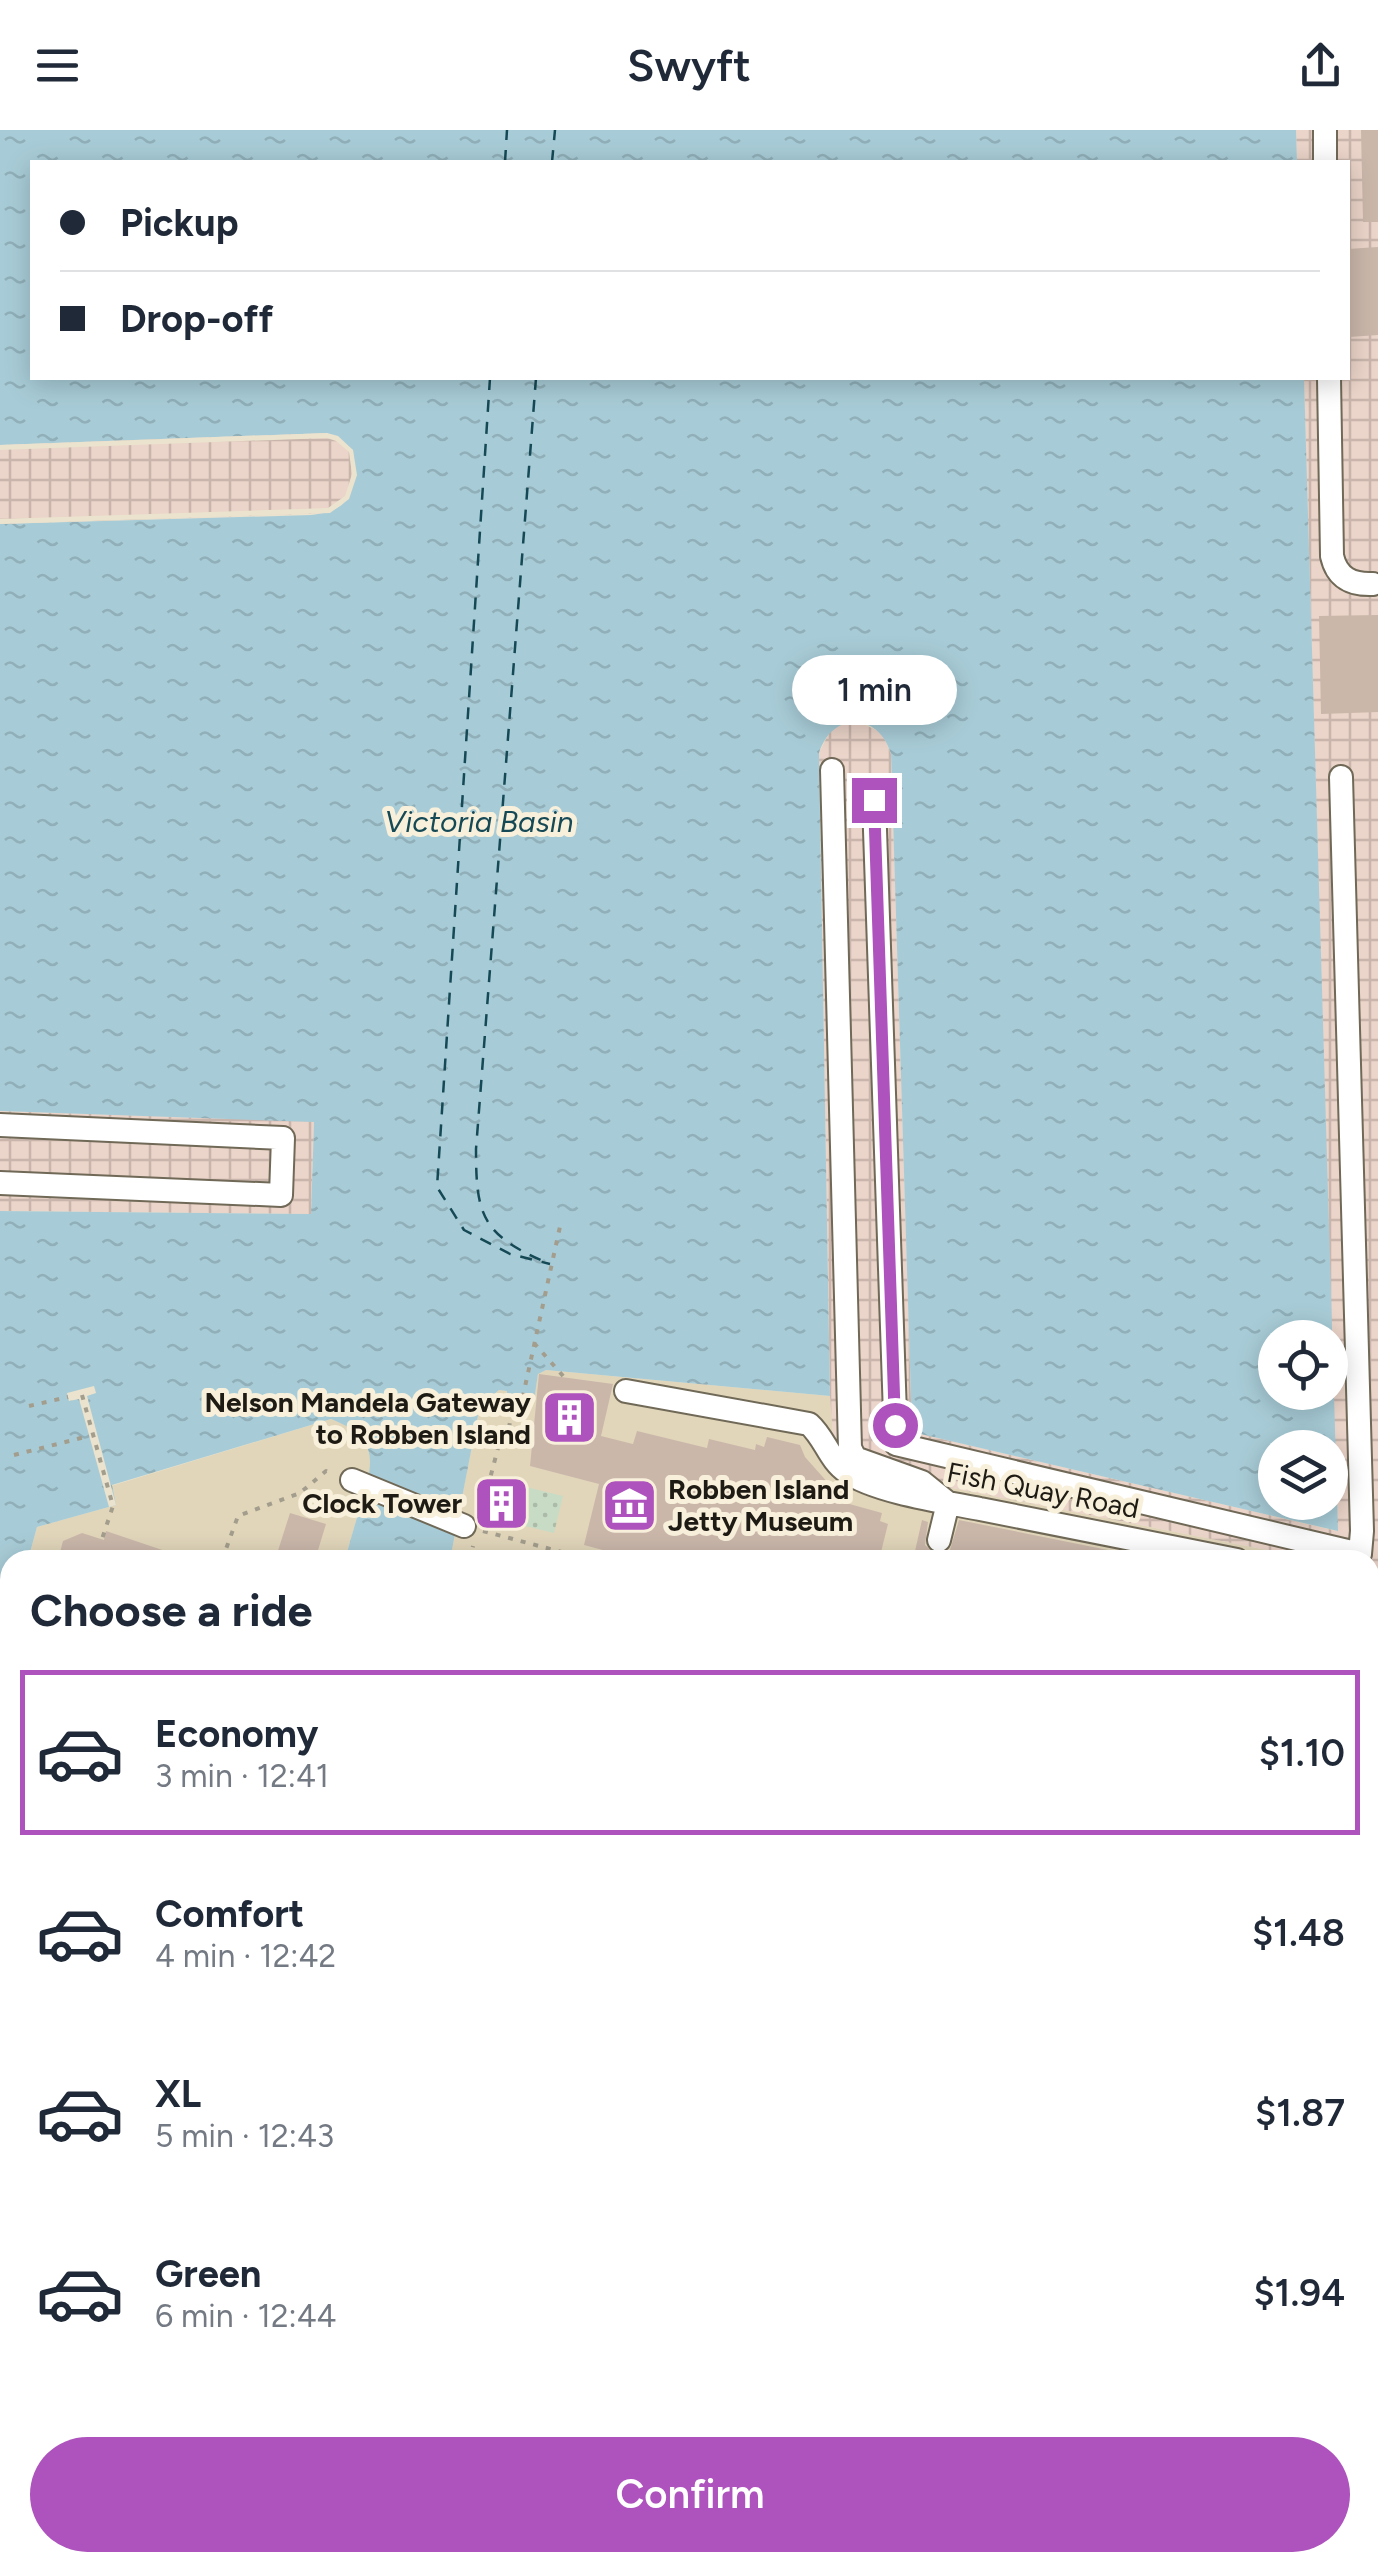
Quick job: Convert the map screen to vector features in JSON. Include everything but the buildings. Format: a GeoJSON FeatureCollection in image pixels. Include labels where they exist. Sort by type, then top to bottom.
{"type":"FeatureCollection","features":[{"type":"Feature","properties":{"kind":"street"},"geometry":{"type":"LineString","coordinates":[[1325,130],[1326,160]]}},
{"type":"Feature","properties":{"kind":"street"},"geometry":{"type":"LineString","coordinates":[[1329,380],[1332,556],[1336,570],[1348,580],[1373,584]]}},
{"type":"Feature","properties":{"kind":"street"},"geometry":{"type":"LineString","coordinates":[[832,770],[850,1448],[855,1458],[922,1482],[948,1502],[939,1540]]}},
{"type":"Feature","properties":{"kind":"street"},"geometry":{"type":"LineString","coordinates":[[1341,778],[1370,1531]]}},
{"type":"Feature","properties":{"kind":"street"},"geometry":{"type":"LineString","coordinates":[[874,800],[896,1444],[1343,1550]]}},
{"type":"Feature","properties":{"kind":"street"},"geometry":{"type":"LineString","coordinates":[[0,1125],[283,1138],[281,1195],[0,1183]]}},
{"type":"Feature","properties":{"kind":"street","name":"Fish Quay Road"},"geometry":{"type":"LineString","coordinates":[[626,1391],[810,1424],[846,1472],[869,1483],[1188,1550]]}},
{"type":"Feature","properties":{"kind":"street"},"geometry":{"type":"LineString","coordinates":[[352,1480],[470,1528]]}},
{"type":"Feature","properties":{"kind":"path"},"geometry":{"type":"LineString","coordinates":[[555,1550],[470,1528],[498,1448],[507,1439],[513,1405],[521,1406],[561,1222]]}},
{"type":"Feature","properties":{"kind":"path"},"geometry":{"type":"LineString","coordinates":[[534,1342],[564,1377]]}},
{"type":"Feature","properties":{"kind":"path"},"geometry":{"type":"LineString","coordinates":[[82,1395],[113,1506],[102,1539]]}},
{"type":"Feature","properties":{"kind":"path"},"geometry":{"type":"LineString","coordinates":[[29,1406],[68,1396]]}},
{"type":"Feature","properties":{"kind":"path"},"geometry":{"type":"LineString","coordinates":[[14,1455],[89,1436]]}},
{"type":"Feature","properties":{"kind":"path"},"geometry":{"type":"LineString","coordinates":[[226,1550],[238,1516],[300,1493],[326,1471],[352,1480]]}},
{"type":"Feature","properties":{"kind":"shaded area"},"geometry":{"type":"Polygon","coordinates":[[[1296,130],[1378,130],[1378,1550],[1267,1550],[932,1484],[834,1451],[819,753],[837,726],[857,721],[882,733],[891,754],[912,1432],[1258,1513],[1258,1520],[1290,1520],[1337,1531],[1337,1520],[1348,1520],[1348,1430],[1334,1430],[1334,1410],[1348,1410],[1348,1320],[1331,1320],[1304,380],[1350,380],[1350,160],[1297,160],[1296,130]]]}},
{"type":"Feature","properties":{"kind":"shaded area"},"geometry":{"type":"Polygon","coordinates":[[[327,433],[353,450],[355,488],[330,513],[0,524],[0,445],[327,433]]]}},
{"type":"Feature","properties":{"kind":"shaded area"},"geometry":{"type":"Polygon","coordinates":[[[0,1111],[314,1121],[311,1214],[0,1211],[0,1111]]]}},
{"type":"Feature","properties":{"kind":"shaded area"},"geometry":{"type":"Polygon","coordinates":[[[546,1370],[830,1396],[834,1451],[932,1484],[1267,1550],[452,1550],[479,1409],[499,1390],[508,1391],[508,1397],[534,1401],[538,1373],[546,1370]]]}},
{"type":"Feature","properties":{"kind":"shaded area"},"geometry":{"type":"Polygon","coordinates":[[[331,1419],[347,1425],[361,1437],[372,1465],[348,1550],[31,1550],[37,1527],[116,1505],[111,1486],[331,1419]]]}},
{"type":"Feature","properties":{"kind":"green space"},"geometry":{"type":"Polygon","coordinates":[[[526,1487],[563,1496],[554,1533],[517,1524],[526,1487]]]}},
{"type":"Feature","properties":{"kind":"water","name":"Victoria Basin"},"geometry":{"type":"Polygon","coordinates":[[[0,130],[1296,130],[1297,160],[30,160],[30,380],[1304,380],[1332,1320],[1258,1320],[1258,1410],[1334,1410],[1335,1430],[1258,1430],[1258,1512],[912,1432],[891,754],[877,730],[855,722],[834,730],[819,753],[830,1396],[546,1370],[538,1374],[534,1401],[507,1397],[507,1391],[499,1390],[485,1402],[489,1411],[479,1410],[452,1550],[348,1550],[368,1476],[369,1453],[358,1435],[331,1419],[112,1485],[116,1505],[37,1527],[31,1550],[0,1550],[0,1211],[311,1214],[314,1122],[0,1111],[0,524],[311,515],[345,502],[350,495],[353,450],[327,433],[0,445],[0,130]]]}},
{"type":"Feature","properties":{"kind":"water","name":"Victoria Basin"},"geometry":{"type":"Polygon","coordinates":[[[1291,1520],[1338,1520],[1338,1531],[1291,1520]]]}},
{"type":"Feature","properties":{"kind":"pier"},"geometry":{"type":"Polygon","coordinates":[[[327,433],[338,436],[353,450],[357,475],[349,499],[330,513],[0,524],[0,519],[328,508],[345,496],[352,474],[349,452],[327,438],[0,450],[0,445],[327,433]]]}},
{"type":"Feature","properties":{"kind":"pier"},"geometry":{"type":"Polygon","coordinates":[[[94,1386],[96,1393],[87,1396],[116,1505],[109,1507],[79,1399],[69,1401],[67,1393],[94,1386]]]}},
{"type":"Feature","properties":{"kind":"ferry route"},"geometry":{"type":"LineString","coordinates":[[505,160],[507,130]]}},
{"type":"Feature","properties":{"kind":"ferry route"},"geometry":{"type":"LineString","coordinates":[[552,160],[555,130]]}},
{"type":"Feature","properties":{"kind":"ferry route"},"geometry":{"type":"LineString","coordinates":[[490,380],[437,1187],[464,1230],[510,1254],[550,1264]]}},
{"type":"Feature","properties":{"kind":"ferry route"},"geometry":{"type":"LineString","coordinates":[[536,380],[476,1149],[478,1190],[486,1219],[506,1241],[543,1261]]}},
{"type":"Feature","properties":{"kind":"place","name":"Nelson Mandela Gateway to Robben Island"},"geometry":{"type":"Point","coordinates":[570,1418]}},
{"type":"Feature","properties":{"kind":"place","name":"Clock Tower"},"geometry":{"type":"Point","coordinates":[501,1503]}},
{"type":"Feature","properties":{"kind":"place","name":"Robben Island Jetty Museum"},"geometry":{"type":"Point","coordinates":[629,1505]}},
{"type":"Feature","properties":{"kind":"route"},"geometry":{"type":"LineString","coordinates":[[874,800],[895,1425]]}}]}
